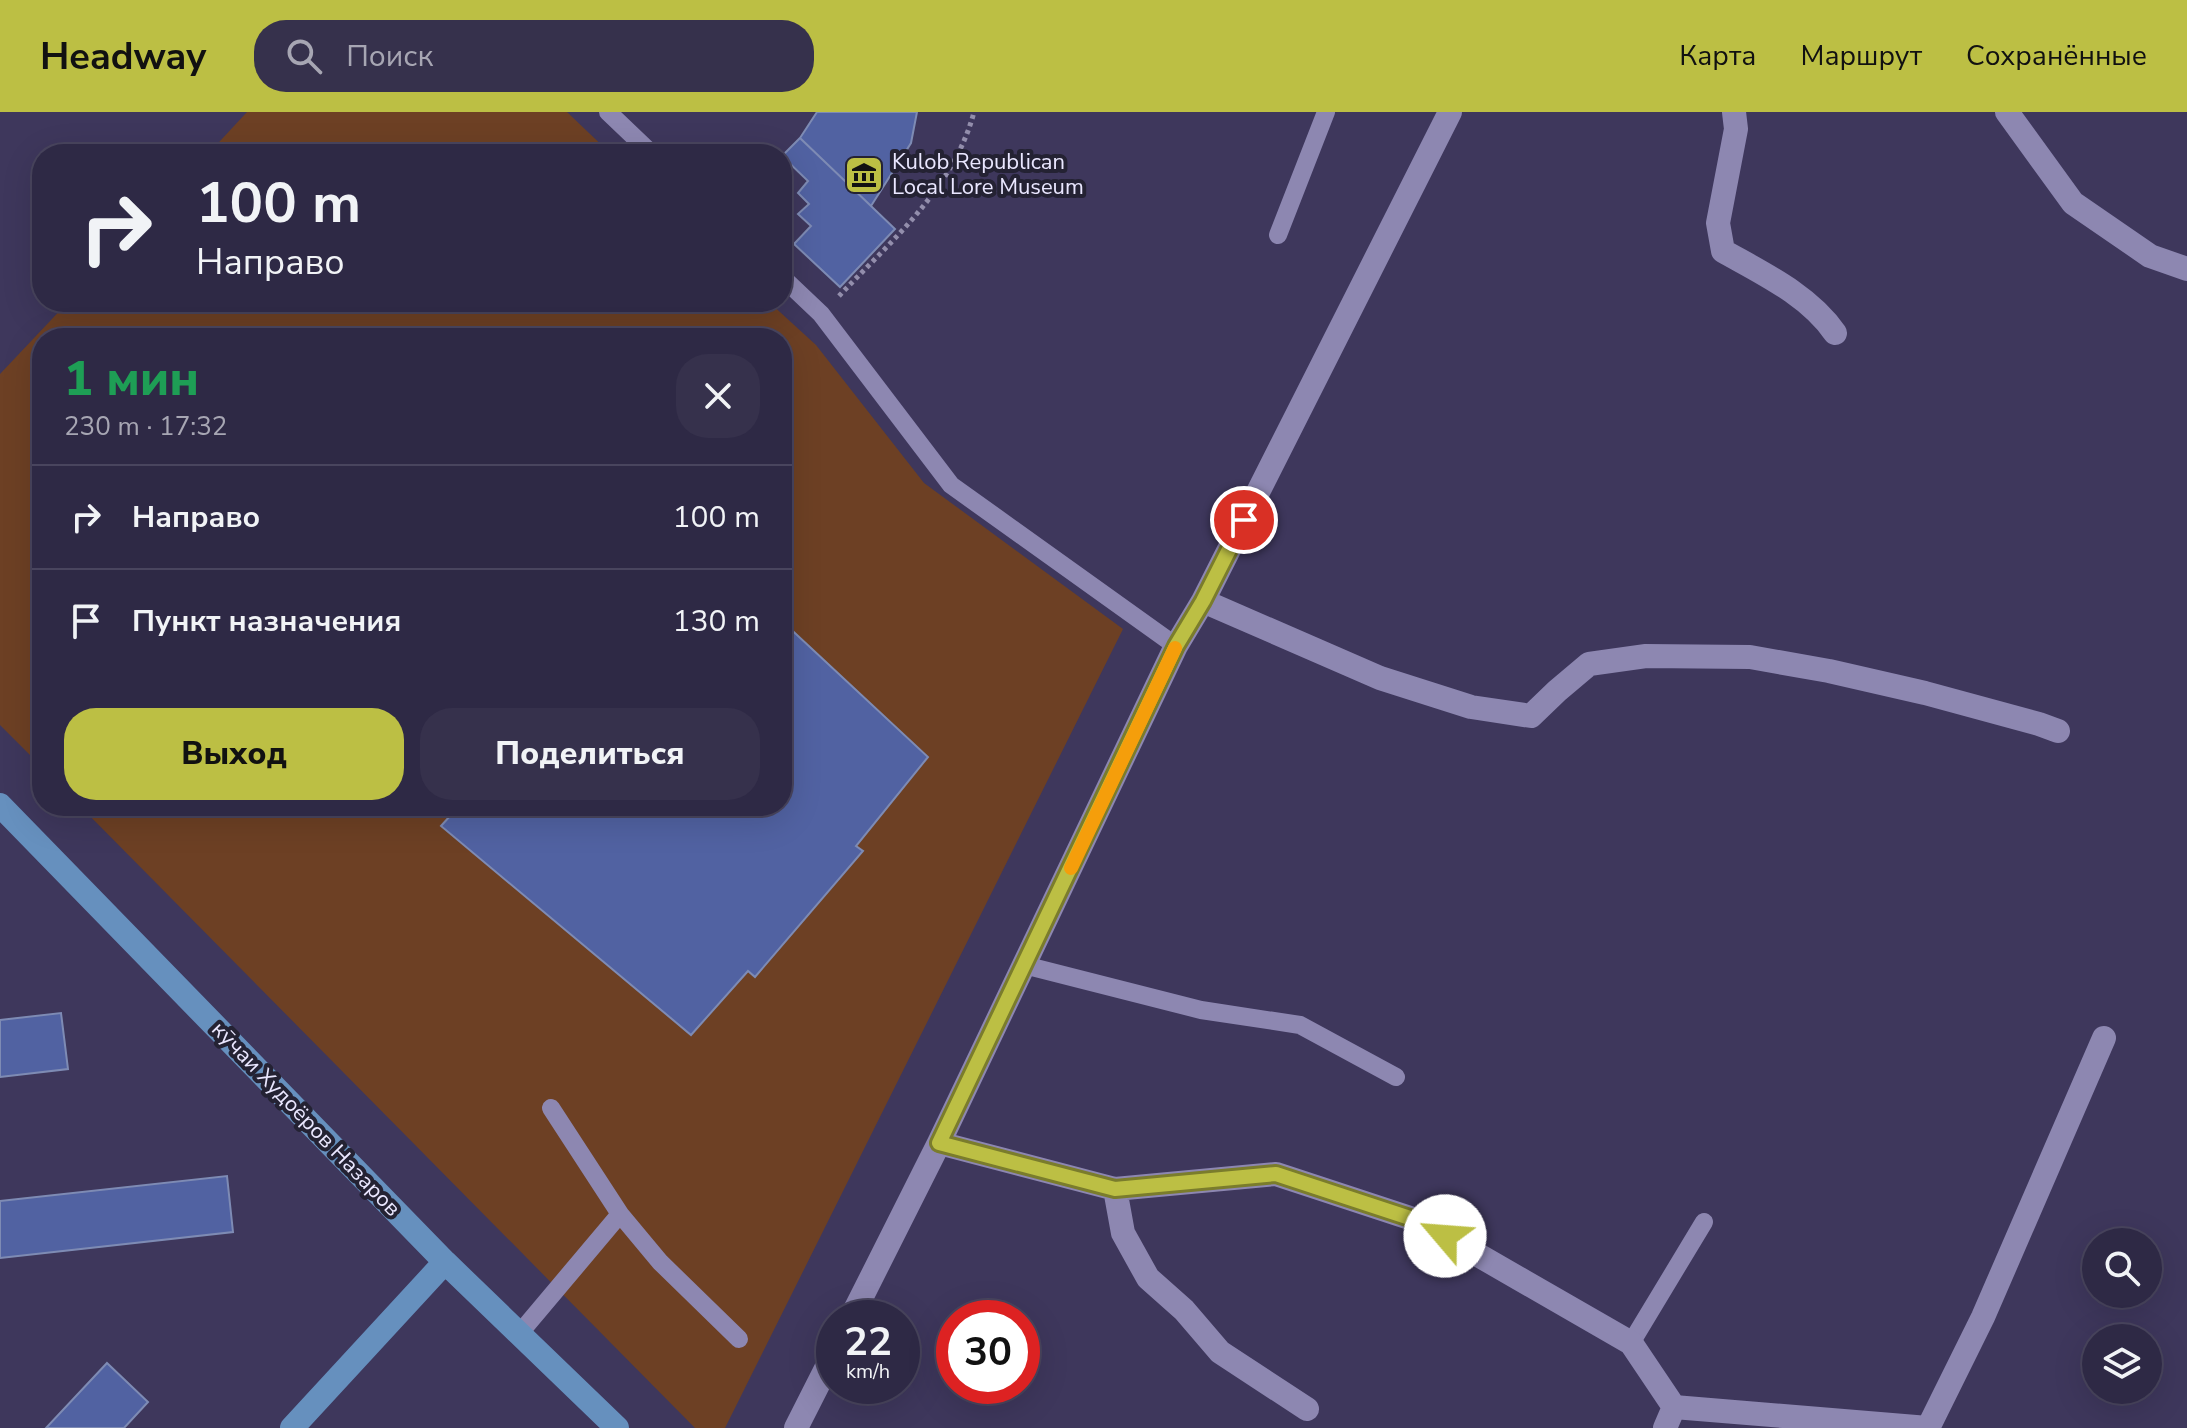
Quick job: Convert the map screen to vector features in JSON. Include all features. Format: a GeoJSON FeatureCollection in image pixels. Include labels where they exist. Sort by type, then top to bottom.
{"type":"FeatureCollection","features":[{"type":"Feature","properties":{"kind":"street"},"geometry":{"type":"LineString","coordinates":[[860,1300],[939,1143],[1176,646],[1203,601],[1450,112]]}},
{"type":"Feature","properties":{"kind":"street"},"geometry":{"type":"LineString","coordinates":[[1734,112],[1736,129],[1718,223],[1723,251],[1780,284],[1826,320],[1835,333]]}},
{"type":"Feature","properties":{"kind":"street"},"geometry":{"type":"LineString","coordinates":[[2007,112],[2073,203],[2150,256],[2187,269]]}},
{"type":"Feature","properties":{"kind":"street"},"geometry":{"type":"LineString","coordinates":[[1203,601],[1380,678],[1471,707],[1531,716],[1589,664],[1646,656],[1750,657],[1925,693],[2058,731]]}},
{"type":"Feature","properties":{"kind":"street","name":"кӯчаи Худоёров Назаров"},"geometry":{"type":"LineString","coordinates":[[0,805],[445,1262],[617,1428]]}},
{"type":"Feature","properties":{"kind":"street"},"geometry":{"type":"LineString","coordinates":[[939,1143],[1115,1189],[1276,1174],[1419,1221],[1631,1343],[1670,1417],[1928,1428],[1983,1317],[2104,1038]]}},
{"type":"Feature","properties":{"kind":"street"},"geometry":{"type":"LineString","coordinates":[[1115,1189],[1123,1233],[1148,1278],[1184,1310],[1220,1352],[1307,1409]]}},
{"type":"Feature","properties":{"kind":"street"},"geometry":{"type":"LineString","coordinates":[[292,1428],[445,1262]]}},
{"type":"Feature","properties":{"kind":"street"},"geometry":{"type":"LineString","coordinates":[[796,1428],[816,1389]]}},
{"type":"Feature","properties":{"kind":"lane"},"geometry":{"type":"LineString","coordinates":[[608,112],[642,144]]}},
{"type":"Feature","properties":{"kind":"lane"},"geometry":{"type":"LineString","coordinates":[[1278,235],[1326,112]]}},
{"type":"Feature","properties":{"kind":"lane"},"geometry":{"type":"LineString","coordinates":[[792,286],[821,314],[951,485],[1176,646]]}},
{"type":"Feature","properties":{"kind":"lane"},"geometry":{"type":"LineString","coordinates":[[1024,965],[1201,1010],[1300,1025],[1396,1077]]}},
{"type":"Feature","properties":{"kind":"lane"},"geometry":{"type":"LineString","coordinates":[[551,1108],[620,1214],[660,1262],[739,1339]]}},
{"type":"Feature","properties":{"kind":"lane"},"geometry":{"type":"LineString","coordinates":[[519,1334],[620,1214]]}},
{"type":"Feature","properties":{"kind":"lane"},"geometry":{"type":"LineString","coordinates":[[1631,1343],[1704,1222]]}},
{"type":"Feature","properties":{"kind":"path"},"geometry":{"type":"LineString","coordinates":[[821,314],[937,190],[956,159],[974,112]]}},
{"type":"Feature","properties":{"kind":"shaded area"},"geometry":{"type":"Polygon","coordinates":[[[247,112],[567,112],[601,144],[217,144],[247,112]]]}},
{"type":"Feature","properties":{"kind":"shaded area"},"geometry":{"type":"Polygon","coordinates":[[[59,312],[780,312],[816,345],[924,483],[1123,629],[725,1428],[695,1428],[90,816],[792,816],[792,328],[43,328],[59,312]]]}},
{"type":"Feature","properties":{"kind":"shaded area"},"geometry":{"type":"Polygon","coordinates":[[[32,340],[32,757],[0,725],[0,374],[32,340]]]}},
{"type":"Feature","properties":{"kind":"building","name":"Kulob Republican Local Lore Museum"},"geometry":{"type":"Polygon","coordinates":[[[817,112],[917,112],[911,143],[871,206],[800,138],[817,112]]]}},
{"type":"Feature","properties":{"kind":"building"},"geometry":{"type":"Polygon","coordinates":[[[800,138],[895,229],[840,287],[794,244],[811,226],[798,214],[809,204],[798,193],[808,181],[792,166],[792,146],[800,138]]]}},
{"type":"Feature","properties":{"kind":"building"},"geometry":{"type":"Polygon","coordinates":[[[792,630],[928,757],[856,846],[863,851],[755,977],[748,971],[691,1035],[441,826],[450,816],[792,816],[792,630]]]}},
{"type":"Feature","properties":{"kind":"building"},"geometry":{"type":"Polygon","coordinates":[[[61,1013],[68,1069],[0,1077],[0,1020],[61,1013]]]}},
{"type":"Feature","properties":{"kind":"building"},"geometry":{"type":"Polygon","coordinates":[[[227,1176],[233,1232],[0,1258],[0,1201],[227,1176]]]}},
{"type":"Feature","properties":{"kind":"building"},"geometry":{"type":"Polygon","coordinates":[[[107,1363],[148,1402],[124,1428],[46,1428],[107,1363]]]}},
{"type":"Feature","properties":{"kind":"slow traffic"},"geometry":{"type":"LineString","coordinates":[[1071,868],[1175,648]]}},
{"type":"Feature","properties":{"kind":"place","name":"Kulob Republican Local Lore Museum"},"geometry":{"type":"Point","coordinates":[864,175]}},
{"type":"Feature","properties":{"kind":"route"},"geometry":{"type":"LineString","coordinates":[[1244,520],[1176,646],[939,1143],[1115,1189],[1276,1174],[1419,1221],[1445,1236]]}}]}
